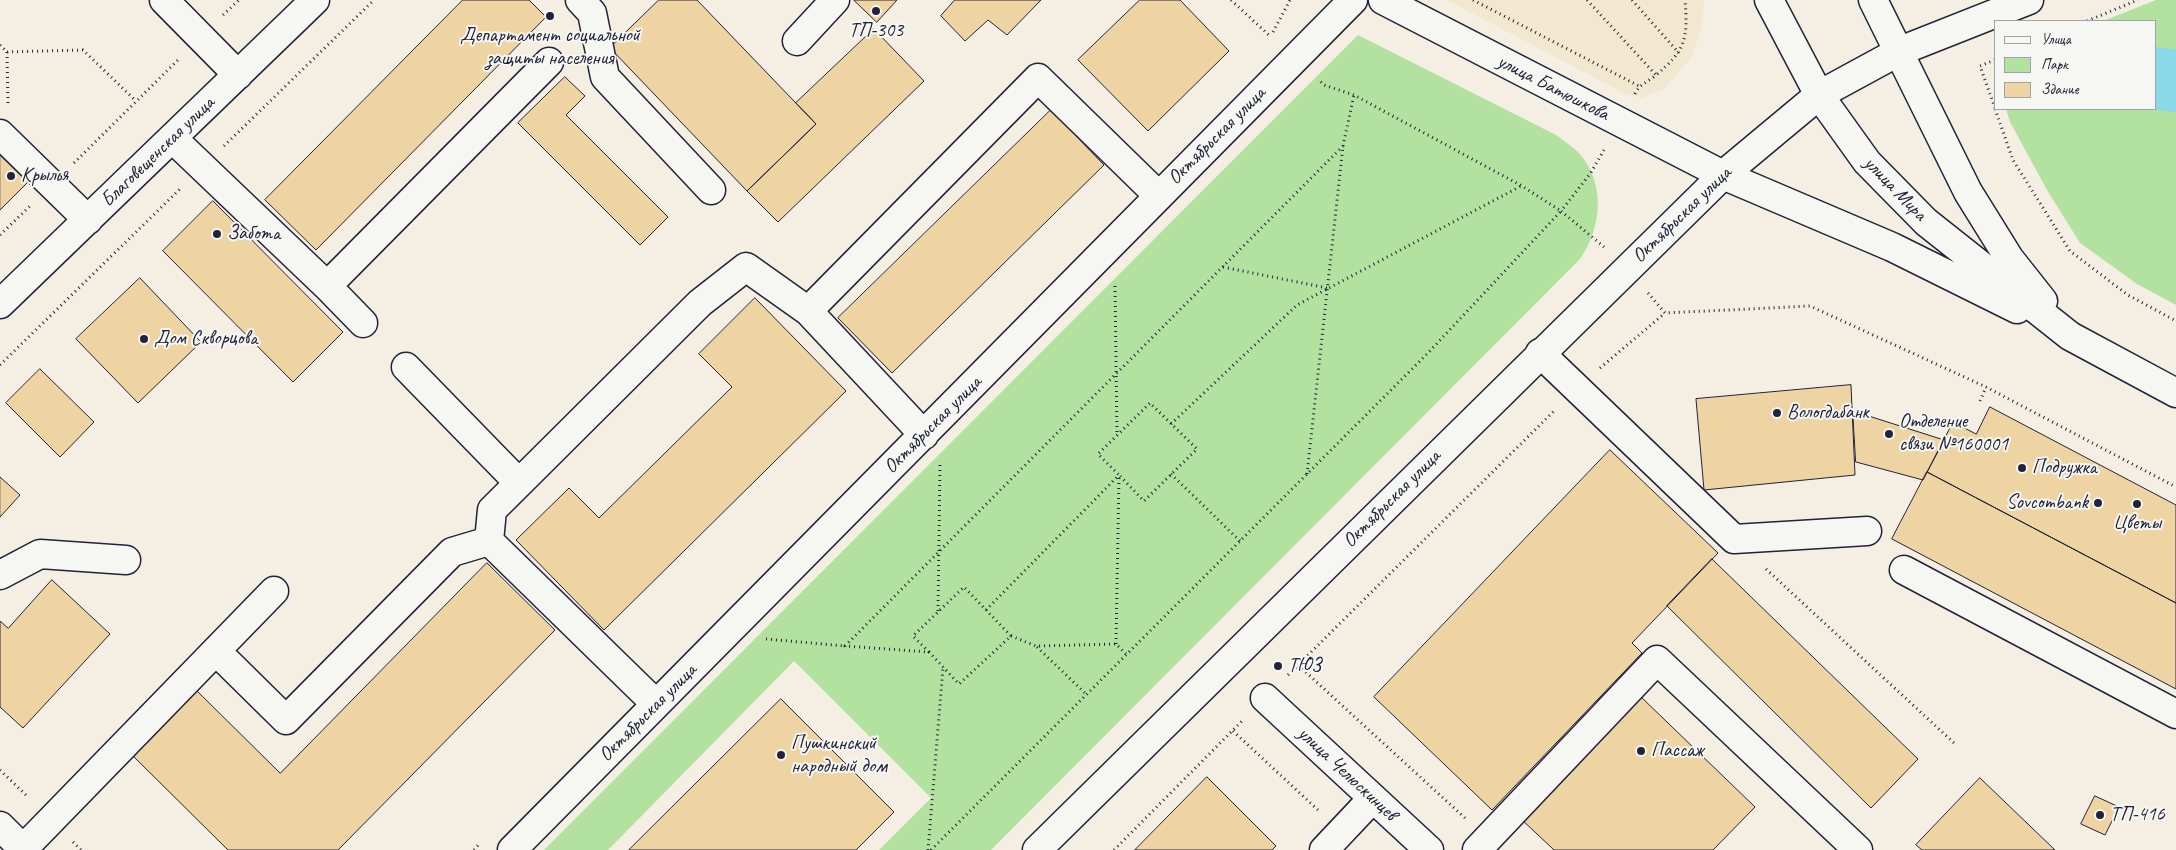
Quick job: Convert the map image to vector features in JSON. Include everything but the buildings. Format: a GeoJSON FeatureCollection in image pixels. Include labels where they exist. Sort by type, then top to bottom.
{"type":"FeatureCollection","features":[{"type":"Feature","properties":{"kind":"main road"},"geometry":{"type":"LineString","coordinates":[[164,0],[238,75]]}},
{"type":"Feature","properties":{"kind":"main road","name":"Благовещенская улица"},"geometry":{"type":"LineString","coordinates":[[0,304],[314,0]]}},
{"type":"Feature","properties":{"kind":"main road"},"geometry":{"type":"LineString","coordinates":[[580,0],[592,13],[605,77],[711,190]]}},
{"type":"Feature","properties":{"kind":"main road"},"geometry":{"type":"LineString","coordinates":[[797,41],[835,0]]}},
{"type":"Feature","properties":{"kind":"main road","name":"Октябрьская улица"},"geometry":{"type":"LineString","coordinates":[[512,850],[1353,0]]}},
{"type":"Feature","properties":{"kind":"main road","name":"улица Батюшкова"},"geometry":{"type":"LineString","coordinates":[[1383,0],[1723,175],[1892,247],[2070,336]]}},
{"type":"Feature","properties":{"kind":"main road","name":"улица Мира"},"geometry":{"type":"LineString","coordinates":[[1769,0],[1819,95],[1867,162],[1926,222],[2070,336],[2176,393]]}},
{"type":"Feature","properties":{"kind":"main road","name":"улица Мира"},"geometry":{"type":"LineString","coordinates":[[1873,0],[1900,51],[1968,192],[2009,258],[2070,336]]}},
{"type":"Feature","properties":{"kind":"main road","name":"Октябрьская улица"},"geometry":{"type":"LineString","coordinates":[[1047,846],[1540,353],[1723,175],[1819,95],[1900,51],[2029,0]]}},
{"type":"Feature","properties":{"kind":"main road"},"geometry":{"type":"LineString","coordinates":[[327,286],[549,62]]}},
{"type":"Feature","properties":{"kind":"main road"},"geometry":{"type":"LineString","coordinates":[[808,311],[1038,78],[1159,196]]}},
{"type":"Feature","properties":{"kind":"main road"},"geometry":{"type":"LineString","coordinates":[[0,134],[88,220]]}},
{"type":"Feature","properties":{"kind":"main road"},"geometry":{"type":"LineString","coordinates":[[172,138],[327,286],[362,323]]}},
{"type":"Feature","properties":{"kind":"main road"},"geometry":{"type":"LineString","coordinates":[[656,704],[490,541],[492,510],[700,303],[746,267],[808,311],[933,426]]}},
{"type":"Feature","properties":{"kind":"main road"},"geometry":{"type":"LineString","coordinates":[[1540,353],[1734,539],[1867,530]]}},
{"type":"Feature","properties":{"kind":"main road"},"geometry":{"type":"LineString","coordinates":[[406,367],[519,483]]}},
{"type":"Feature","properties":{"kind":"main road"},"geometry":{"type":"LineString","coordinates":[[216,651],[286,720],[452,552],[490,541]]}},
{"type":"Feature","properties":{"kind":"main road"},"geometry":{"type":"LineString","coordinates":[[0,575],[40,554],[126,560]]}},
{"type":"Feature","properties":{"kind":"main road"},"geometry":{"type":"LineString","coordinates":[[1904,570],[2176,714]]}},
{"type":"Feature","properties":{"kind":"main road"},"geometry":{"type":"LineString","coordinates":[[0,826],[23,849],[274,591]]}},
{"type":"Feature","properties":{"kind":"main road"},"geometry":{"type":"LineString","coordinates":[[1482,844],[1657,660],[1858,850]]}},
{"type":"Feature","properties":{"kind":"main road","name":"улица Челюскинцев"},"geometry":{"type":"LineString","coordinates":[[1265,698],[1429,850]]}},
{"type":"Feature","properties":{"kind":"main road"},"geometry":{"type":"LineString","coordinates":[[1333,841],[1373,798]]}},
{"type":"Feature","properties":{"kind":"path"},"geometry":{"type":"LineString","coordinates":[[0,235],[239,0]]}},
{"type":"Feature","properties":{"kind":"path"},"geometry":{"type":"LineString","coordinates":[[1231,0],[1324,85],[1354,95],[1522,186],[1561,211],[1626,268],[1665,313]]}},
{"type":"Feature","properties":{"kind":"path"},"geometry":{"type":"LineString","coordinates":[[1271,38],[1290,0]]}},
{"type":"Feature","properties":{"kind":"path"},"geometry":{"type":"LineString","coordinates":[[1473,0],[1639,86]]}},
{"type":"Feature","properties":{"kind":"path"},"geometry":{"type":"LineString","coordinates":[[1587,0],[1656,75]]}},
{"type":"Feature","properties":{"kind":"path"},"geometry":{"type":"LineString","coordinates":[[1632,0],[1679,54]]}},
{"type":"Feature","properties":{"kind":"path"},"geometry":{"type":"LineString","coordinates":[[930,850],[1127,656],[1428,353],[1561,211],[1590,174],[1639,86],[1656,75],[1679,54],[1687,26],[1685,0]]}},
{"type":"Feature","properties":{"kind":"path"},"geometry":{"type":"LineString","coordinates":[[2089,20],[2138,0]]}},
{"type":"Feature","properties":{"kind":"path"},"geometry":{"type":"LineString","coordinates":[[0,45],[7,52],[82,50],[136,101]]}},
{"type":"Feature","properties":{"kind":"path"},"geometry":{"type":"LineString","coordinates":[[1994,60],[1980,66],[1994,105]]}},
{"type":"Feature","properties":{"kind":"path"},"geometry":{"type":"LineString","coordinates":[[1307,475],[1343,146],[1354,95]]}},
{"type":"Feature","properties":{"kind":"path"},"geometry":{"type":"LineString","coordinates":[[1996,110],[2013,160],[2070,251],[2128,295],[2176,321]]}},
{"type":"Feature","properties":{"kind":"path"},"geometry":{"type":"LineString","coordinates":[[929,652],[846,646],[1343,146]]}},
{"type":"Feature","properties":{"kind":"path"},"geometry":{"type":"LineString","coordinates":[[1171,424],[1297,305],[1522,186]]}},
{"type":"Feature","properties":{"kind":"path"},"geometry":{"type":"LineString","coordinates":[[1115,240],[1118,435]]}},
{"type":"Feature","properties":{"kind":"path"},"geometry":{"type":"LineString","coordinates":[[1222,267],[1328,288]]}},
{"type":"Feature","properties":{"kind":"path"},"geometry":{"type":"LineString","coordinates":[[1114,850],[1577,388],[1665,313],[1810,306],[1986,387],[2176,487]]}},
{"type":"Feature","properties":{"kind":"path"},"geometry":{"type":"LineString","coordinates":[[1980,401],[1986,387]]}},
{"type":"Feature","properties":{"kind":"path"},"geometry":{"type":"LineString","coordinates":[[1150,402],[1197,449],[1144,501],[1098,454],[1118,435],[1150,402]]}},
{"type":"Feature","properties":{"kind":"path"},"geometry":{"type":"LineString","coordinates":[[933,426],[939,553],[938,612]]}},
{"type":"Feature","properties":{"kind":"path"},"geometry":{"type":"LineString","coordinates":[[1171,474],[1241,542]]}},
{"type":"Feature","properties":{"kind":"path"},"geometry":{"type":"LineString","coordinates":[[986,610],[1119,475]]}},
{"type":"Feature","properties":{"kind":"path"},"geometry":{"type":"LineString","coordinates":[[1119,475],[1116,644],[1127,656]]}},
{"type":"Feature","properties":{"kind":"path"},"geometry":{"type":"LineString","coordinates":[[1734,539],[1954,743]]}},
{"type":"Feature","properties":{"kind":"path"},"geometry":{"type":"LineString","coordinates":[[1011,636],[959,684],[913,636],[964,587],[1011,636],[1036,646],[1087,695]]}},
{"type":"Feature","properties":{"kind":"path"},"geometry":{"type":"LineString","coordinates":[[1036,646],[1116,644]]}},
{"type":"Feature","properties":{"kind":"path"},"geometry":{"type":"LineString","coordinates":[[1298,665],[1482,844]]}},
{"type":"Feature","properties":{"kind":"path"},"geometry":{"type":"LineString","coordinates":[[930,850],[943,667]]}},
{"type":"Feature","properties":{"kind":"path"},"geometry":{"type":"LineString","coordinates":[[1233,731],[1333,841]]}},
{"type":"Feature","properties":{"kind":"shaded area"},"geometry":{"type":"Polygon","coordinates":[[[1447,0],[1703,0],[1704,4],[1701,29],[1692,56],[1664,89],[1641,98],[1622,92],[1447,0]]]}},
{"type":"Feature","properties":{"kind":"green space"},"geometry":{"type":"Polygon","coordinates":[[[2156,0],[2176,0],[2176,305],[2137,284],[2080,243],[2047,190],[2010,122],[2006,110],[2156,110],[2156,20],[2106,20],[2156,0]]]}},
{"type":"Feature","properties":{"kind":"green space"},"geometry":{"type":"Polygon","coordinates":[[[1358,35],[1556,135],[1577,151],[1593,175],[1596,187],[1598,200],[1592,237],[1580,259],[991,850],[879,850],[931,798],[794,661],[608,850],[544,850],[1358,35]]]}},
{"type":"Feature","properties":{"kind":"waterway"},"geometry":{"type":"LineString","coordinates":[[2156,78],[2176,81]]}},
{"type":"Feature","properties":{"kind":"place","name":"ТП-303"},"geometry":{"type":"Point","coordinates":[876,11]}},
{"type":"Feature","properties":{"kind":"place","name":"Департамент социальной защиты населения"},"geometry":{"type":"Point","coordinates":[550,16]}},
{"type":"Feature","properties":{"kind":"place","name":"Крылья"},"geometry":{"type":"Point","coordinates":[11,176]}},
{"type":"Feature","properties":{"kind":"place","name":"Забота"},"geometry":{"type":"Point","coordinates":[217,234]}},
{"type":"Feature","properties":{"kind":"place","name":"Дом Скворцова"},"geometry":{"type":"Point","coordinates":[144,339]}},
{"type":"Feature","properties":{"kind":"place","name":"Вологдабанк"},"geometry":{"type":"Point","coordinates":[1777,413]}},
{"type":"Feature","properties":{"kind":"place","name":"Отделение связи №160001"},"geometry":{"type":"Point","coordinates":[1889,434]}},
{"type":"Feature","properties":{"kind":"place","name":"Подружка"},"geometry":{"type":"Point","coordinates":[2022,468]}},
{"type":"Feature","properties":{"kind":"place","name":"Sovcombank"},"geometry":{"type":"Point","coordinates":[2098,503]}},
{"type":"Feature","properties":{"kind":"place","name":"Цветы"},"geometry":{"type":"Point","coordinates":[2137,504]}},
{"type":"Feature","properties":{"kind":"place","name":"ТЮЗ"},"geometry":{"type":"Point","coordinates":[1278,666]}},
{"type":"Feature","properties":{"kind":"place","name":"Пассаж"},"geometry":{"type":"Point","coordinates":[1641,751]}},
{"type":"Feature","properties":{"kind":"place","name":"Пушкинский народный дом"},"geometry":{"type":"Point","coordinates":[781,755]}},
{"type":"Feature","properties":{"kind":"place","name":"ТП-416"},"geometry":{"type":"Point","coordinates":[2100,815]}}]}
